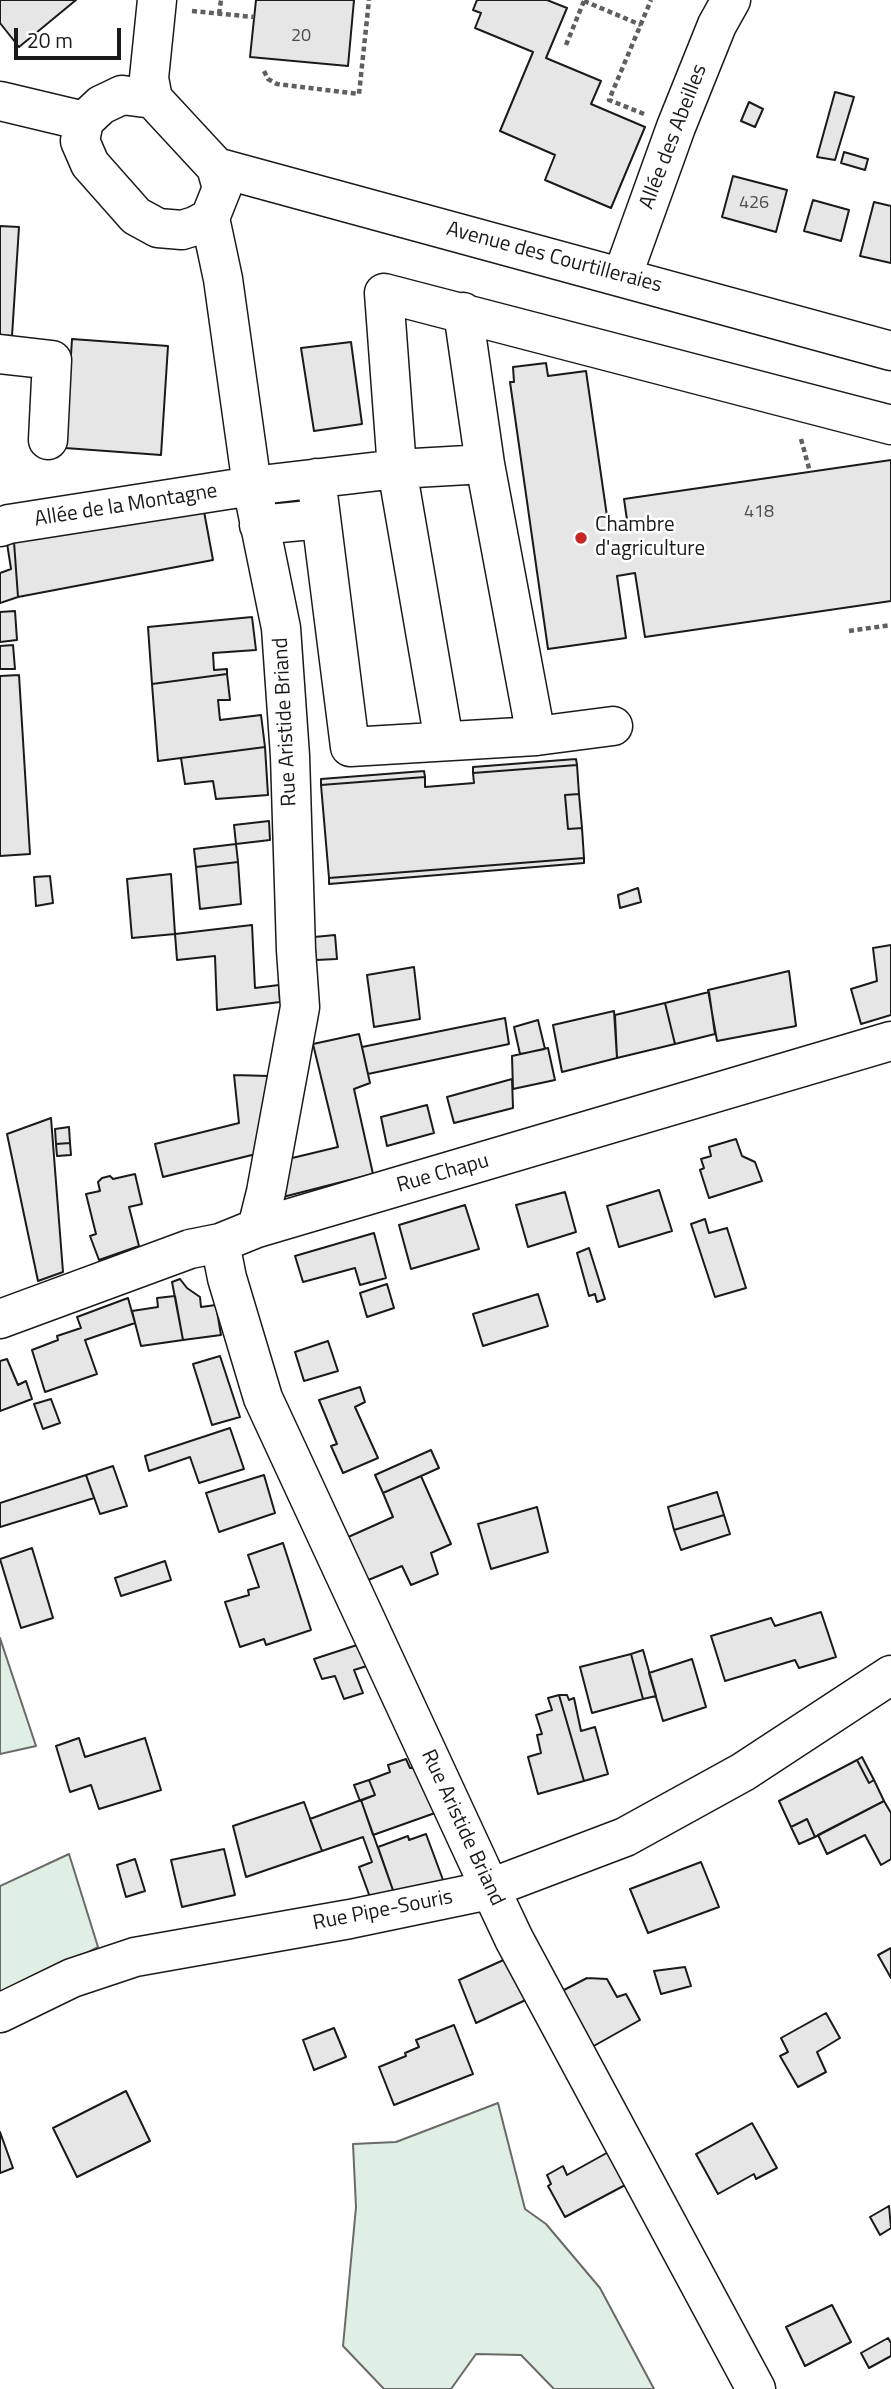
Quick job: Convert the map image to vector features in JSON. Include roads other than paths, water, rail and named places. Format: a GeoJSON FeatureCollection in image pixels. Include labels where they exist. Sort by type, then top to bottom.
{"type":"FeatureCollection","features":[{"type":"Feature","properties":{"kind":"street","name":"Allée des Abeilles"},"geometry":{"type":"LineString","coordinates":[[622,277],[676,127],[717,25],[731,0]]}},
{"type":"Feature","properties":{"kind":"street"},"geometry":{"type":"LineString","coordinates":[[153,99],[122,95],[101,105],[84,121],[80,141],[90,164],[136,216],[158,228],[182,230],[209,218],[222,188],[216,167],[153,99],[149,78],[177,7]]}},
{"type":"Feature","properties":{"kind":"street"},"geometry":{"type":"LineString","coordinates":[[0,102],[84,121]]}},
{"type":"Feature","properties":{"kind":"street","name":"Avenue des Courtilleraies"},"geometry":{"type":"LineString","coordinates":[[216,167],[891,351]]}},
{"type":"Feature","properties":{"kind":"street","name":"Rue Aristide Briand"},"geometry":{"type":"LineString","coordinates":[[209,218],[223,279],[252,486],[281,628],[290,755],[299,1007],[266,1192],[257,1228]]}},
{"type":"Feature","properties":{"kind":"street"},"geometry":{"type":"LineString","coordinates":[[444,741],[397,469],[384,293],[891,425]]}},
{"type":"Feature","properties":{"kind":"street"},"geometry":{"type":"LineString","coordinates":[[463,312],[485,464],[536,736]]}},
{"type":"Feature","properties":{"kind":"street"},"geometry":{"type":"LineString","coordinates":[[0,354],[52,360],[48,440]]}},
{"type":"Feature","properties":{"kind":"street","name":"Allée de la Montagne"},"geometry":{"type":"LineString","coordinates":[[0,527],[252,486],[397,469],[485,464]]}},
{"type":"Feature","properties":{"kind":"street"},"geometry":{"type":"LineString","coordinates":[[316,478],[350,747],[536,736],[613,726]]}},
{"type":"Feature","properties":{"kind":"street"},"geometry":{"type":"LineString","coordinates":[[259,525],[321,519]]}},
{"type":"Feature","properties":{"kind":"street","name":"Rue Chapu"},"geometry":{"type":"LineString","coordinates":[[0,1320],[190,1249],[220,1243],[257,1228],[891,1041]]}},
{"type":"Feature","properties":{"kind":"street","name":"Rue Aristide Briand"},"geometry":{"type":"LineString","coordinates":[[220,1243],[227,1278],[263,1398],[490,1888],[514,1939],[757,2389]]}},
{"type":"Feature","properties":{"kind":"street","name":"Rue Pipe-Souris"},"geometry":{"type":"LineString","coordinates":[[0,2013],[72,1978],[135,1957],[350,1919],[490,1888],[625,1837],[743,1772],[891,1675]]}},
{"type":"Feature","properties":{"kind":"place","name":"Chambre d'agriculture"},"geometry":{"type":"Point","coordinates":[581,538]}}]}
